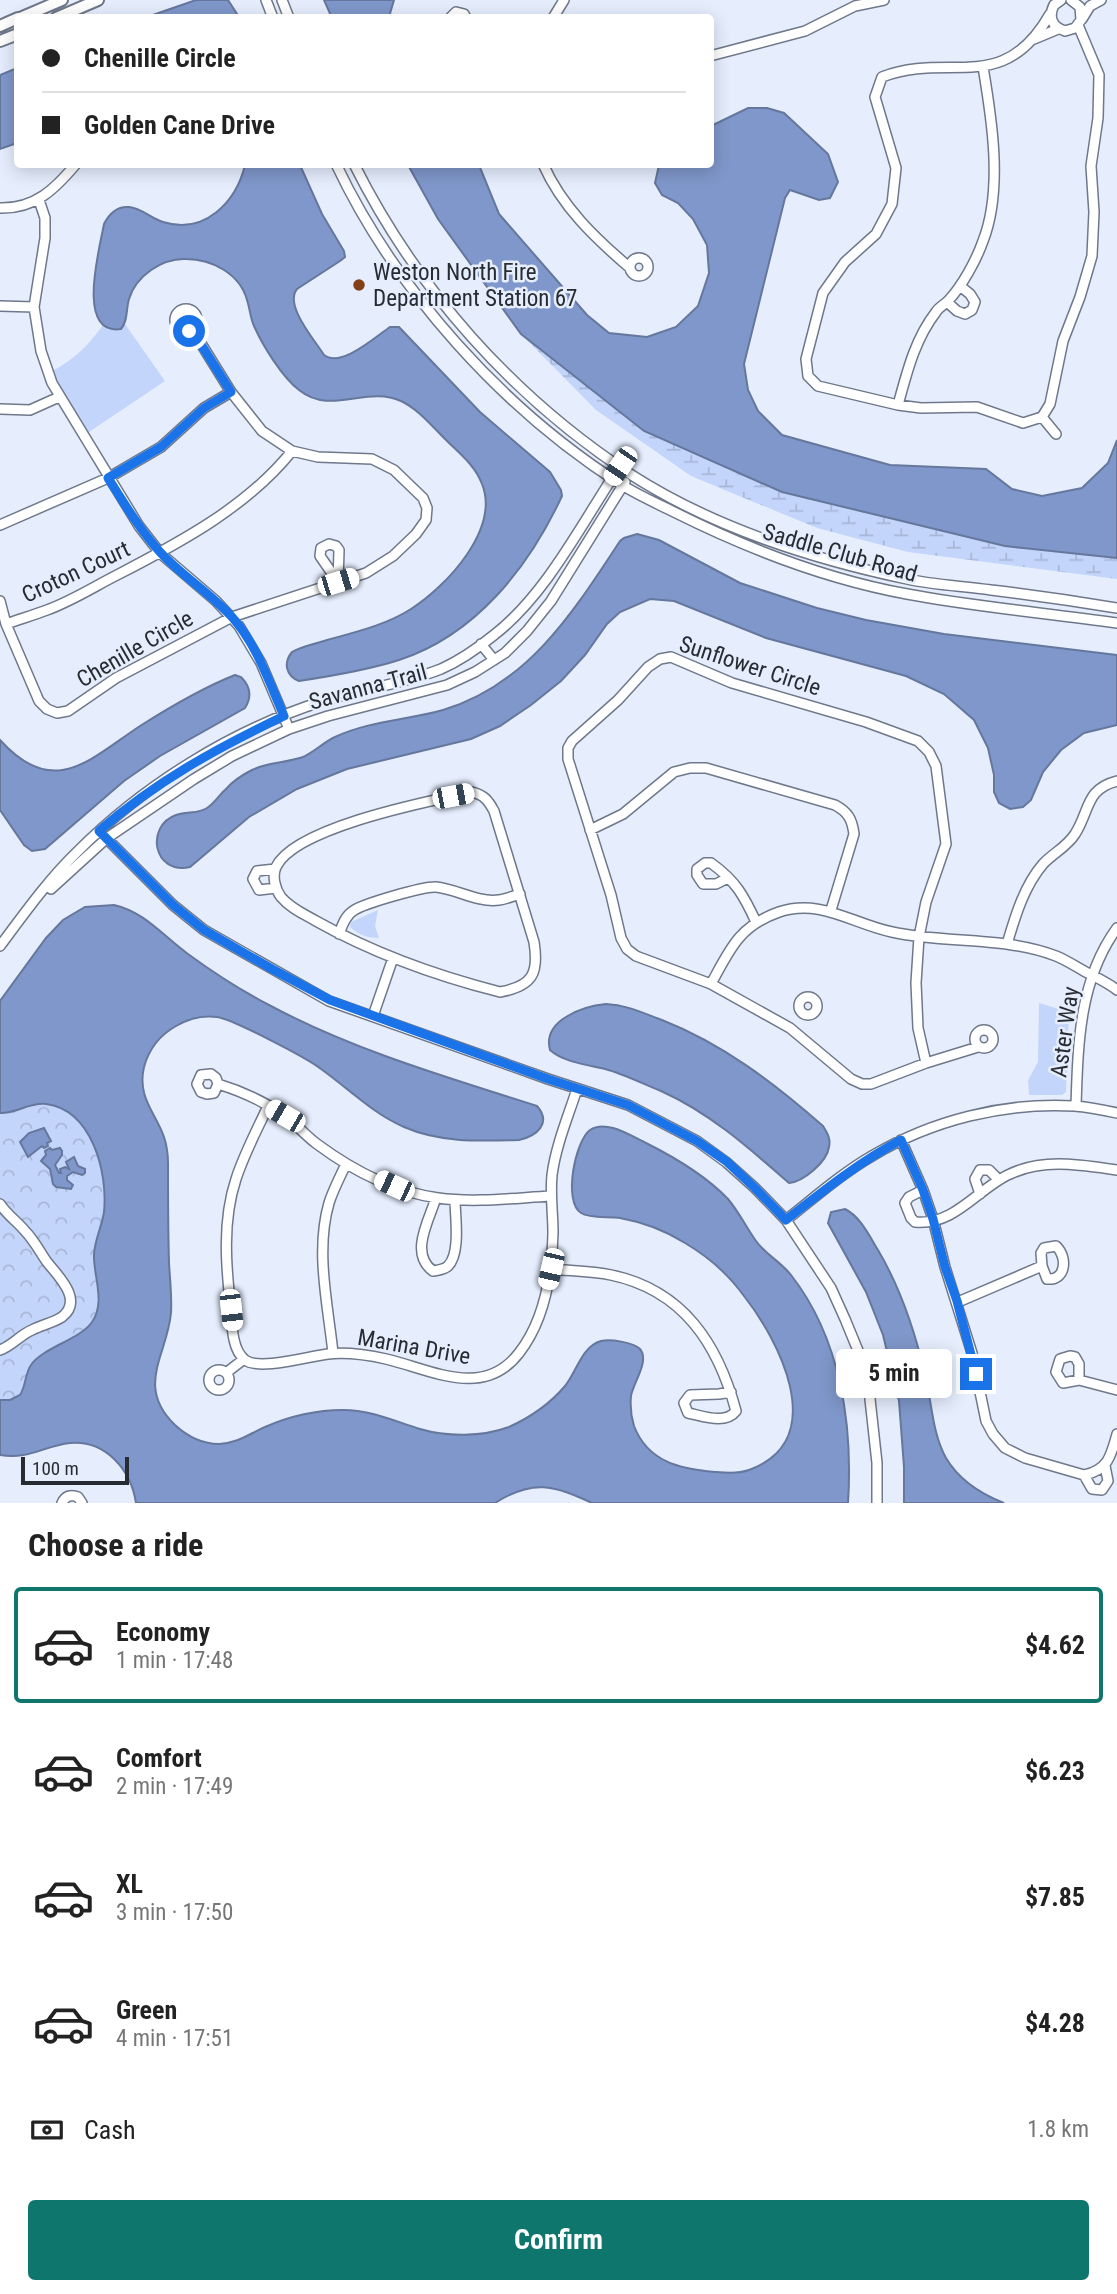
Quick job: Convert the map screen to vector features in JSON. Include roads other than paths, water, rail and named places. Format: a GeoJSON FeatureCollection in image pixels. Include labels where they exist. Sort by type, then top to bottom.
{"type":"FeatureCollection","features":[{"type":"Feature","properties":{"kind":"main road"},"geometry":{"type":"LineString","coordinates":[[29,14],[62,0]]}},
{"type":"Feature","properties":{"kind":"main road"},"geometry":{"type":"LineString","coordinates":[[65,14],[98,0]]}},
{"type":"Feature","properties":{"kind":"street"},"geometry":{"type":"LineString","coordinates":[[714,55],[805,31],[855,6],[884,0]]}},
{"type":"Feature","properties":{"kind":"street"},"geometry":{"type":"LineString","coordinates":[[1077,0],[1087,50]]}},
{"type":"Feature","properties":{"kind":"street"},"geometry":{"type":"LineString","coordinates":[[1069,31],[1080,23],[1090,6],[1101,0]]}},
{"type":"Feature","properties":{"kind":"street"},"geometry":{"type":"LineString","coordinates":[[1054,5],[1053,24],[1058,29]]}},
{"type":"Feature","properties":{"kind":"street"},"geometry":{"type":"LineString","coordinates":[[1032,40],[1058,29],[1069,31],[1076,35],[1087,50],[1099,75],[1098,118],[1091,166],[1094,212],[1092,256],[1063,341],[1050,404],[1042,417],[1023,423],[977,407],[921,408],[898,405],[818,386],[808,376],[806,359],[822,293],[845,262],[876,234],[892,204],[896,168],[875,97],[882,77],[897,71],[983,66],[1018,54],[1032,40],[1054,5]]}},
{"type":"Feature","properties":{"kind":"street"},"geometry":{"type":"LineString","coordinates":[[898,405],[909,362],[922,334],[937,309],[947,302],[960,286],[984,241],[993,195],[994,148],[983,66]]}},
{"type":"Feature","properties":{"kind":"street"},"geometry":{"type":"LineString","coordinates":[[0,208],[39,200],[57,187],[73,168]]}},
{"type":"Feature","properties":{"kind":"street","name":"Saddle Club Road"},"geometry":{"type":"LineString","coordinates":[[339,168],[346,186],[389,257],[412,290],[459,345],[502,389],[545,427],[623,486],[757,552],[825,574],[906,594],[1117,623]]}},
{"type":"Feature","properties":{"kind":"street","name":"Saddle Club Road"},"geometry":{"type":"LineString","coordinates":[[356,168],[401,248],[455,319],[485,353],[580,437],[630,474],[698,511],[763,538],[855,566],[909,579],[1117,608]]}},
{"type":"Feature","properties":{"kind":"street"},"geometry":{"type":"LineString","coordinates":[[545,168],[553,187],[572,212],[597,240],[630,268]]}},
{"type":"Feature","properties":{"kind":"street"},"geometry":{"type":"LineString","coordinates":[[39,200],[45,218],[45,238],[34,307],[41,351],[59,397],[139,526],[160,553],[232,617],[261,663],[289,729]]}},
{"type":"Feature","properties":{"kind":"street"},"geometry":{"type":"LineString","coordinates":[[947,302],[965,314],[972,310],[975,302],[960,286]]}},
{"type":"Feature","properties":{"kind":"street"},"geometry":{"type":"LineString","coordinates":[[0,306],[34,307]]}},
{"type":"Feature","properties":{"kind":"street","name":"Chenille Circle"},"geometry":{"type":"LineString","coordinates":[[0,601],[6,624],[39,701],[47,709],[57,713],[68,711],[116,678],[232,617],[366,573],[393,556],[426,520],[427,508],[423,498],[394,470],[372,459],[318,457],[292,451],[262,431],[231,392],[192,330]]}},
{"type":"Feature","properties":{"kind":"street"},"geometry":{"type":"LineString","coordinates":[[0,525],[108,478],[161,447],[204,408],[231,392]]}},
{"type":"Feature","properties":{"kind":"street"},"geometry":{"type":"LineString","coordinates":[[0,409],[30,410],[59,397]]}},
{"type":"Feature","properties":{"kind":"street"},"geometry":{"type":"LineString","coordinates":[[1042,417],[1056,434]]}},
{"type":"Feature","properties":{"kind":"street","name":"Croton Court"},"geometry":{"type":"LineString","coordinates":[[6,624],[49,610],[160,553],[238,502],[278,468],[292,451]]}},
{"type":"Feature","properties":{"kind":"street","name":"Savanna Trail"},"geometry":{"type":"LineString","coordinates":[[0,946],[29,909],[103,834],[145,794],[188,765],[284,716],[323,701],[443,668],[481,644],[518,614],[550,572],[620,466]]}},
{"type":"Feature","properties":{"kind":"street","name":"Savanna Trail"},"geometry":{"type":"LineString","coordinates":[[103,834],[232,756],[289,729],[374,703],[447,685],[494,660],[521,637],[551,601],[630,474]]}},
{"type":"Feature","properties":{"kind":"street"},"geometry":{"type":"LineString","coordinates":[[508,623],[521,637]]}},
{"type":"Feature","properties":{"kind":"street"},"geometry":{"type":"LineString","coordinates":[[481,644],[494,660]]}},
{"type":"Feature","properties":{"kind":"street","name":"Sunflower Circle"},"geometry":{"type":"LineString","coordinates":[[926,1063],[918,1028],[919,937],[926,902],[946,844],[936,766],[929,752],[918,741],[866,722],[732,683],[671,657],[660,659],[648,667],[568,748],[568,759],[611,895],[621,938],[627,949],[636,956],[711,984],[790,1028],[851,1079],[862,1084],[871,1084],[978,1047]]}},
{"type":"Feature","properties":{"kind":"street"},"geometry":{"type":"LineString","coordinates":[[590,830],[623,814],[674,772],[690,768],[706,768],[835,805],[846,811],[852,821],[854,834],[831,911]]}},
{"type":"Feature","properties":{"kind":"street"},"geometry":{"type":"LineString","coordinates":[[1007,944],[1027,888],[1044,864],[1066,845],[1076,832],[1092,797],[1105,784],[1117,781]]}},
{"type":"Feature","properties":{"kind":"street"},"geometry":{"type":"LineString","coordinates":[[472,792],[481,794],[494,811],[520,894],[538,962],[534,975],[525,984],[500,992],[393,958],[339,934],[293,908],[276,888],[275,869],[282,858],[295,847],[355,820],[472,792]]}},
{"type":"Feature","properties":{"kind":"street"},"geometry":{"type":"LineString","coordinates":[[103,834],[173,905],[204,930],[330,1000],[628,1105],[697,1141],[746,1179],[786,1220],[831,1288],[859,1353],[869,1390],[874,1427],[877,1503]]}},
{"type":"Feature","properties":{"kind":"street"},"geometry":{"type":"LineString","coordinates":[[275,869],[257,871],[253,879],[259,890],[276,888]]}},
{"type":"Feature","properties":{"kind":"street"},"geometry":{"type":"LineString","coordinates":[[728,878],[741,891],[756,922]]}},
{"type":"Feature","properties":{"kind":"street"},"geometry":{"type":"LineString","coordinates":[[339,934],[345,920],[353,911],[431,886],[482,900],[498,900],[520,894]]}},
{"type":"Feature","properties":{"kind":"street"},"geometry":{"type":"LineString","coordinates":[[711,984],[734,942],[756,922],[780,912],[805,907],[831,911],[889,932],[1007,944],[1056,956],[1117,990]]}},
{"type":"Feature","properties":{"kind":"street","name":"Aster Way"},"geometry":{"type":"LineString","coordinates":[[1076,1106],[1078,1045],[1083,1009],[1092,975],[1117,928]]}},
{"type":"Feature","properties":{"kind":"street"},"geometry":{"type":"LineString","coordinates":[[373,1016],[393,958]]}},
{"type":"Feature","properties":{"kind":"street"},"geometry":{"type":"LineString","coordinates":[[790,1028],[803,1014]]}},
{"type":"Feature","properties":{"kind":"street"},"geometry":{"type":"LineString","coordinates":[[218,1084],[242,1091],[268,1106],[285,1116],[346,1164],[394,1186],[436,1198],[455,1200],[551,1196]]}},
{"type":"Feature","properties":{"kind":"street","name":"Marina Drive"},"geometry":{"type":"LineString","coordinates":[[244,1359],[259,1365],[270,1365],[333,1353],[388,1359],[460,1379],[483,1377],[502,1368],[517,1356],[532,1334],[544,1303],[551,1269],[551,1196],[558,1146],[577,1088]]}},
{"type":"Feature","properties":{"kind":"street"},"geometry":{"type":"LineString","coordinates":[[226,1373],[244,1359],[233,1333],[226,1264],[228,1220],[235,1181],[268,1106]]}},
{"type":"Feature","properties":{"kind":"street"},"geometry":{"type":"LineString","coordinates":[[786,1220],[842,1175],[871,1156],[901,1140],[940,1125],[1010,1109],[1076,1106],[1117,1113]]}},
{"type":"Feature","properties":{"kind":"street"},"geometry":{"type":"LineString","coordinates":[[901,1140],[933,1219],[972,1353],[986,1420],[993,1434],[1004,1448],[1025,1458],[1084,1475],[1094,1473],[1110,1460],[1117,1434]]}},
{"type":"Feature","properties":{"kind":"street"},"geometry":{"type":"LineString","coordinates":[[333,1353],[323,1259],[324,1230],[329,1202],[346,1164]]}},
{"type":"Feature","properties":{"kind":"street"},"geometry":{"type":"LineString","coordinates":[[923,1190],[909,1197],[905,1203],[915,1222],[961,1209],[1009,1174],[1035,1165],[1075,1164],[1117,1170]]}},
{"type":"Feature","properties":{"kind":"street"},"geometry":{"type":"LineString","coordinates":[[981,1194],[975,1179],[980,1170],[989,1170],[999,1180]]}},
{"type":"Feature","properties":{"kind":"street"},"geometry":{"type":"LineString","coordinates":[[436,1198],[422,1241],[421,1256],[425,1265],[433,1271],[449,1265],[454,1255],[455,1200]]}},
{"type":"Feature","properties":{"kind":"street"},"geometry":{"type":"LineString","coordinates":[[0,1204],[6,1214],[26,1231],[60,1275],[68,1289],[70,1301],[68,1310],[61,1318],[30,1330],[7,1348],[0,1350]]}},
{"type":"Feature","properties":{"kind":"street"},"geometry":{"type":"LineString","coordinates":[[957,1301],[1042,1266]]}},
{"type":"Feature","properties":{"kind":"street"},"geometry":{"type":"LineString","coordinates":[[551,1269],[611,1275],[652,1288],[690,1316],[713,1352],[731,1392],[736,1411],[731,1417],[722,1419],[688,1413],[684,1403],[690,1395],[731,1392]]}},
{"type":"Feature","properties":{"kind":"street"},"geometry":{"type":"LineString","coordinates":[[1079,1380],[1117,1390]]}},
{"type":"Feature","properties":{"kind":"street"},"geometry":{"type":"LineString","coordinates":[[1084,1475],[1092,1489],[1102,1490],[1108,1481],[1105,1466]]}},
{"type":"Feature","properties":{"kind":"street"},"geometry":{"type":"LineString","coordinates":[[62,1503],[71,1495],[78,1497],[82,1503]]}},
{"type":"Feature","properties":{"kind":"place","name":"Weston North Fire Department Station 67"},"geometry":{"type":"Point","coordinates":[359,285]}}]}
